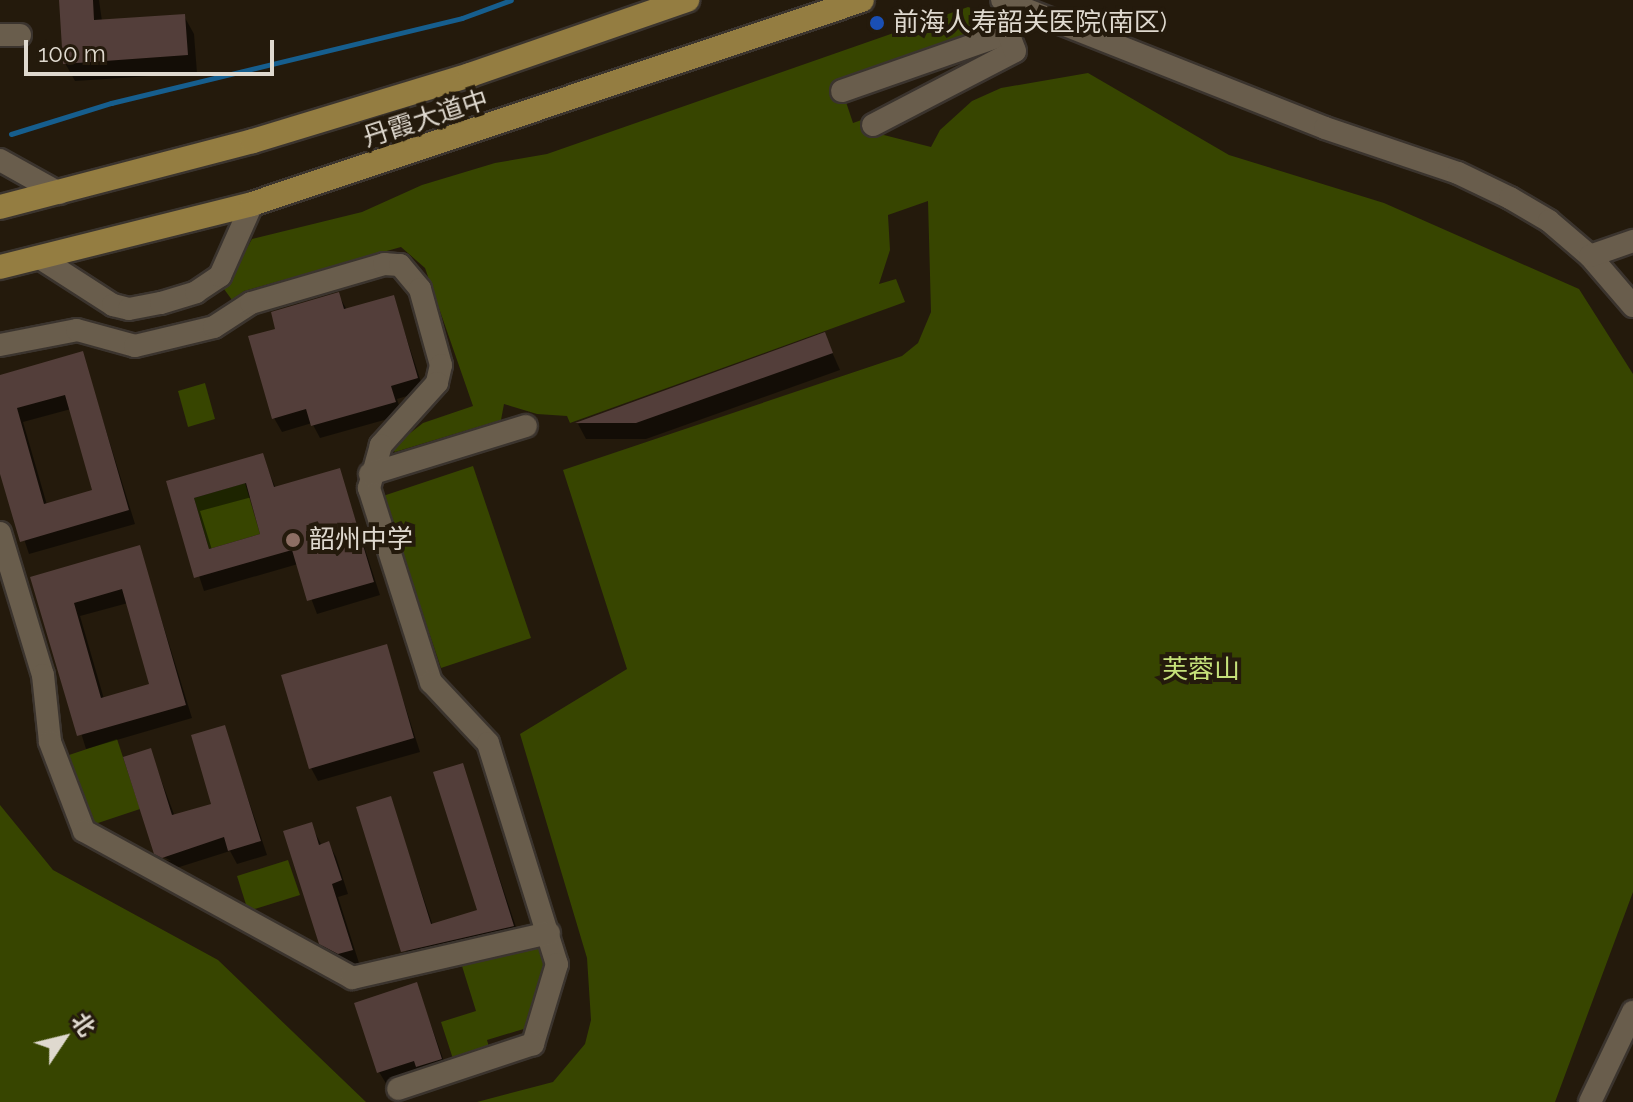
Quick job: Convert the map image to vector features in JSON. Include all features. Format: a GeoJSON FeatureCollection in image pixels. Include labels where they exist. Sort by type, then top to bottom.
{"type":"FeatureCollection","features":[{"type":"Feature","properties":{"kind":"main road","name":"丹霞大道中"},"geometry":{"type":"LineString","coordinates":[[0,207],[59,193],[470,75],[687,0]]}},
{"type":"Feature","properties":{"kind":"main road","name":"丹霞大道中"},"geometry":{"type":"LineString","coordinates":[[0,267],[252,204],[862,0]]}},
{"type":"Feature","properties":{"kind":"street"},"geometry":{"type":"LineString","coordinates":[[1002,0],[1024,12],[1325,128],[1458,173],[1549,221],[1590,256],[1633,306]]}},
{"type":"Feature","properties":{"kind":"street"},"geometry":{"type":"LineString","coordinates":[[842,91],[1008,33],[1024,12]]}},
{"type":"Feature","properties":{"kind":"street"},"geometry":{"type":"LineString","coordinates":[[873,125],[1015,51],[1008,33]]}},
{"type":"Feature","properties":{"kind":"street"},"geometry":{"type":"LineString","coordinates":[[0,160],[59,193]]}},
{"type":"Feature","properties":{"kind":"street"},"geometry":{"type":"LineString","coordinates":[[40,258],[113,305],[129,309],[161,303],[196,292],[220,276],[252,204]]}},
{"type":"Feature","properties":{"kind":"street"},"geometry":{"type":"LineString","coordinates":[[1590,256],[1633,241]]}},
{"type":"Feature","properties":{"kind":"street"},"geometry":{"type":"LineString","coordinates":[[0,345],[64,330],[121,345],[170,339],[214,327],[251,303],[384,264],[400,265],[420,289],[441,365],[437,383],[381,445],[370,474],[374,507],[431,682],[488,743],[556,948],[556,979],[533,1044],[398,1089]]}},
{"type":"Feature","properties":{"kind":"street"},"geometry":{"type":"LineString","coordinates":[[161,303],[170,339]]}},
{"type":"Feature","properties":{"kind":"street"},"geometry":{"type":"LineString","coordinates":[[370,474],[526,426]]}},
{"type":"Feature","properties":{"kind":"street"},"geometry":{"type":"LineString","coordinates":[[0,533],[43,675],[50,742],[84,831],[352,978],[549,933]]}},
{"type":"Feature","properties":{"kind":"street"},"geometry":{"type":"LineString","coordinates":[[1590,1102],[1633,1012]]}},
{"type":"Feature","properties":{"kind":"green space","name":"芙蓉山"},"geometry":{"type":"Polygon","coordinates":[[[968,7],[1001,18],[999,26],[839,81],[853,123],[870,117],[876,133],[931,147],[940,130],[972,101],[1001,88],[1088,73],[1229,155],[1384,203],[1579,289],[1633,374],[1633,892],[1555,1102],[477,1102],[553,1082],[585,1044],[591,1020],[587,958],[520,734],[627,669],[563,470],[902,356],[918,343],[931,312],[928,201],[888,215],[890,250],[879,284],[896,279],[905,302],[570,423],[567,416],[537,414],[504,404],[501,420],[395,452],[391,448],[423,423],[473,406],[425,268],[401,247],[244,291],[232,300],[224,289],[252,239],[362,212],[422,185],[495,163],[547,154],[968,7]]]}},
{"type":"Feature","properties":{"kind":"green space"},"geometry":{"type":"Polygon","coordinates":[[[205,383],[215,419],[188,427],[178,391],[205,383]]]}},
{"type":"Feature","properties":{"kind":"green space"},"geometry":{"type":"Polygon","coordinates":[[[473,466],[531,638],[441,668],[383,496],[473,466]]]}},
{"type":"Feature","properties":{"kind":"green space"},"geometry":{"type":"Polygon","coordinates":[[[245,483],[260,534],[209,549],[194,498],[245,483]]]}},
{"type":"Feature","properties":{"kind":"green space"},"geometry":{"type":"Polygon","coordinates":[[[117,739],[140,809],[92,825],[69,755],[117,739]]]}},
{"type":"Feature","properties":{"kind":"green space"},"geometry":{"type":"Polygon","coordinates":[[[0,805],[53,870],[218,960],[366,1102],[0,1102],[0,805]]]}},
{"type":"Feature","properties":{"kind":"green space"},"geometry":{"type":"Polygon","coordinates":[[[288,860],[300,895],[248,911],[237,876],[288,860]]]}},
{"type":"Feature","properties":{"kind":"green space"},"geometry":{"type":"Polygon","coordinates":[[[533,945],[548,948],[551,969],[530,1027],[487,1040],[489,1047],[453,1059],[441,1022],[476,1011],[462,966],[533,945]]]}},
{"type":"Feature","properties":{"kind":"building"},"geometry":{"type":"Polygon","coordinates":[[[59,0],[93,0],[94,20],[185,14],[188,55],[63,64],[59,0]]]}},
{"type":"Feature","properties":{"kind":"building"},"geometry":{"type":"Polygon","coordinates":[[[339,292],[344,309],[394,295],[418,378],[391,386],[396,402],[311,426],[306,409],[272,419],[248,336],[275,329],[271,312],[339,292]]]}},
{"type":"Feature","properties":{"kind":"building"},"geometry":{"type":"Polygon","coordinates":[[[825,332],[833,353],[636,423],[575,423],[825,332]]]}},
{"type":"Feature","properties":{"kind":"building"},"geometry":{"type":"Polygon","coordinates":[[[83,351],[129,510],[20,542],[0,474],[0,375],[83,351]],[[65,395],[17,408],[44,504],[92,490],[65,395]]]}},
{"type":"Feature","properties":{"kind":"building"},"geometry":{"type":"Polygon","coordinates":[[[263,453],[274,487],[340,468],[374,582],[307,601],[292,550],[194,578],[166,481],[263,453]],[[246,483],[194,498],[209,549],[260,534],[246,483]]]}},
{"type":"Feature","properties":{"kind":"building"},"geometry":{"type":"Polygon","coordinates":[[[140,545],[186,705],[77,736],[30,577],[140,545]],[[122,589],[74,603],[101,698],[149,684],[122,589]]]}},
{"type":"Feature","properties":{"kind":"building"},"geometry":{"type":"Polygon","coordinates":[[[387,644],[414,738],[309,769],[281,675],[387,644]]]}},
{"type":"Feature","properties":{"kind":"building"},"geometry":{"type":"Polygon","coordinates":[[[225,725],[261,841],[228,851],[224,837],[162,858],[154,854],[123,757],[151,748],[172,815],[211,804],[191,735],[225,725]]]}},
{"type":"Feature","properties":{"kind":"building"},"geometry":{"type":"Polygon","coordinates":[[[463,763],[514,926],[401,952],[356,807],[391,796],[431,924],[477,910],[433,772],[463,763]]]}},
{"type":"Feature","properties":{"kind":"building"},"geometry":{"type":"Polygon","coordinates":[[[312,822],[319,845],[329,841],[342,880],[332,884],[353,950],[338,954],[319,944],[283,831],[312,822]]]}},
{"type":"Feature","properties":{"kind":"building"},"geometry":{"type":"Polygon","coordinates":[[[417,982],[442,1059],[416,1067],[414,1061],[377,1073],[354,1003],[417,982]]]}},
{"type":"Feature","properties":{"kind":"waterway"},"geometry":{"type":"LineString","coordinates":[[11,134],[111,103],[462,18],[511,0]]}},
{"type":"Feature","properties":{"kind":"place","name":"前海人寿韶关医院(南区)"},"geometry":{"type":"Point","coordinates":[877,23]}},
{"type":"Feature","properties":{"kind":"place","name":"韶州中学"},"geometry":{"type":"Point","coordinates":[293,540]}}]}
